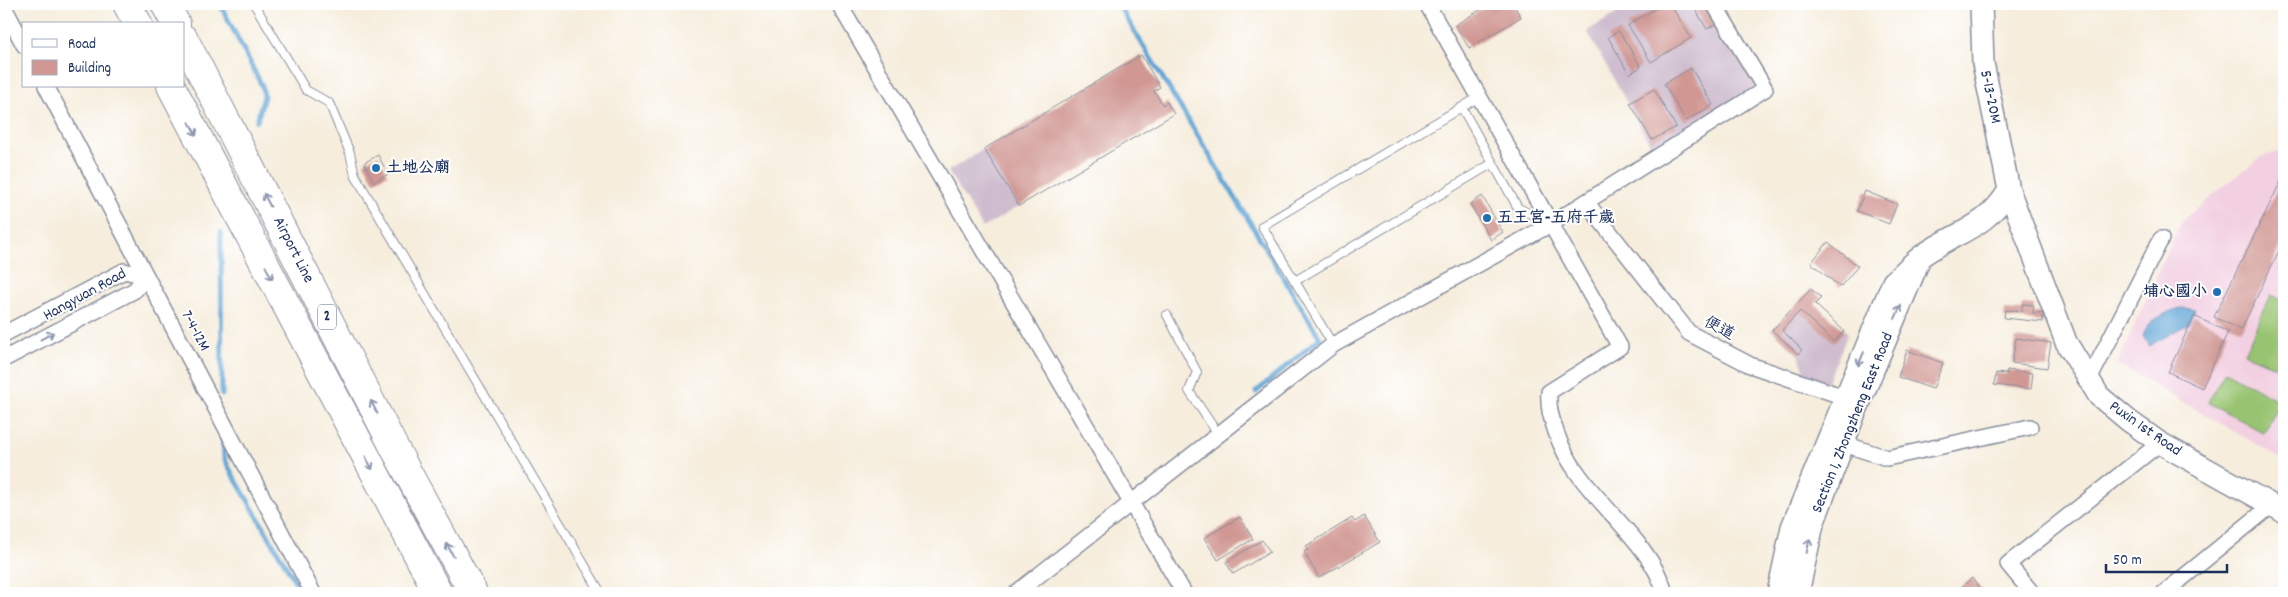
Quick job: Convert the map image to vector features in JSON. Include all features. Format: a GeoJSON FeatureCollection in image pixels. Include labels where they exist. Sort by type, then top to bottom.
{"type":"FeatureCollection","features":[{"type":"Feature","properties":{"kind":"highway"},"geometry":{"type":"LineString","coordinates":[[127,4],[137,22]]}},
{"type":"Feature","properties":{"kind":"highway"},"geometry":{"type":"LineString","coordinates":[[165,4],[175,22]]}},
{"type":"Feature","properties":{"kind":"highway","name":"Airport Line"},"geometry":{"type":"LineString","coordinates":[[185,41],[395,449],[473,593]]}},
{"type":"Feature","properties":{"kind":"highway","name":"Airport Line"},"geometry":{"type":"LineString","coordinates":[[172,88],[438,593]]}},
{"type":"Feature","properties":{"kind":"main road","name":"5-13-20M"},"geometry":{"type":"LineString","coordinates":[[1981,4],[1983,63],[2009,190]]}},
{"type":"Feature","properties":{"kind":"main road"},"geometry":{"type":"LineString","coordinates":[[1922,256],[1983,222],[1999,207],[2009,190]]}},
{"type":"Feature","properties":{"kind":"main road","name":"Puxin 1st Road"},"geometry":{"type":"LineString","coordinates":[[2009,190],[2066,342],[2099,396],[2128,421],[2160,443],[2278,509]]}},
{"type":"Feature","properties":{"kind":"main road","name":"Section 1, Zhongzheng East Road"},"geometry":{"type":"LineString","coordinates":[[1793,588],[1792,527],[1836,441],[1893,282],[1922,256]]}},
{"type":"Feature","properties":{"kind":"main road","name":"Section 1, Zhongzheng East Road"},"geometry":{"type":"LineString","coordinates":[[1852,400],[1922,256]]}},
{"type":"Feature","properties":{"kind":"street"},"geometry":{"type":"LineString","coordinates":[[838,4],[1184,593]]}},
{"type":"Feature","properties":{"kind":"street"},"geometry":{"type":"LineString","coordinates":[[1426,4],[1620,347],[1549,392],[1548,408],[1561,448],[1595,497],[1654,565],[1665,593]]}},
{"type":"Feature","properties":{"kind":"street"},"geometry":{"type":"LineString","coordinates":[[1016,593],[1333,345],[1551,224],[1765,89],[1714,4]]}},
{"type":"Feature","properties":{"kind":"street"},"geometry":{"type":"LineString","coordinates":[[4,7],[22,41]]}},
{"type":"Feature","properties":{"kind":"street","name":"7-4-12M"},"geometry":{"type":"LineString","coordinates":[[47,88],[313,593]]}},
{"type":"Feature","properties":{"kind":"street","name":"便道"},"geometry":{"type":"LineString","coordinates":[[1586,202],[1690,333],[1750,365],[1852,400]]}},
{"type":"Feature","properties":{"kind":"street"},"geometry":{"type":"LineString","coordinates":[[2089,380],[2161,239]]}},
{"type":"Feature","properties":{"kind":"street","name":"Hangyuan Road"},"geometry":{"type":"LineString","coordinates":[[4,334],[124,271],[146,276],[135,290],[4,359]]}},
{"type":"Feature","properties":{"kind":"street"},"geometry":{"type":"LineString","coordinates":[[1836,441],[1887,458],[2030,427]]}},
{"type":"Feature","properties":{"kind":"street"},"geometry":{"type":"LineString","coordinates":[[2032,593],[2008,564],[2160,443]]}},
{"type":"Feature","properties":{"kind":"street"},"geometry":{"type":"LineString","coordinates":[[2164,593],[2278,509]]}},
{"type":"Feature","properties":{"kind":"lane"},"geometry":{"type":"LineString","coordinates":[[254,4],[306,90],[330,103],[350,153],[355,176],[408,269],[601,593]]}},
{"type":"Feature","properties":{"kind":"lane"},"geometry":{"type":"LineString","coordinates":[[1333,345],[1262,226],[1479,98]]}},
{"type":"Feature","properties":{"kind":"lane"},"geometry":{"type":"LineString","coordinates":[[1462,108],[1518,208],[1551,224]]}},
{"type":"Feature","properties":{"kind":"lane"},"geometry":{"type":"LineString","coordinates":[[1294,280],[1494,163]]}},
{"type":"Feature","properties":{"kind":"lane"},"geometry":{"type":"LineString","coordinates":[[1167,315],[1197,372],[1189,391],[1218,434]]}},
{"type":"Feature","properties":{"kind":"shaded area"},"geometry":{"type":"Polygon","coordinates":[[[1633,4],[1707,4],[1757,86],[1651,146],[1587,31],[1633,4]]]}},
{"type":"Feature","properties":{"kind":"shaded area"},"geometry":{"type":"Polygon","coordinates":[[[984,149],[1019,206],[983,228],[948,171],[984,149]]]}},
{"type":"Feature","properties":{"kind":"shaded area","name":"埔心國小"},"geometry":{"type":"Polygon","coordinates":[[[2284,150],[2284,460],[2117,364],[2181,221],[2261,157],[2284,150]]]}},
{"type":"Feature","properties":{"kind":"shaded area"},"geometry":{"type":"Polygon","coordinates":[[[1811,289],[1821,298],[1815,304],[1848,333],[1825,389],[1809,380],[1798,354],[1772,330],[1811,289]]]}},
{"type":"Feature","properties":{"kind":"green space"},"geometry":{"type":"Polygon","coordinates":[[[2271,295],[2284,301],[2284,351],[2277,367],[2244,353],[2271,295]]]}},
{"type":"Feature","properties":{"kind":"green space"},"geometry":{"type":"Polygon","coordinates":[[[2225,371],[2281,402],[2264,433],[2208,402],[2225,371]]]}},
{"type":"Feature","properties":{"kind":"water"},"geometry":{"type":"Polygon","coordinates":[[[2180,308],[2195,309],[2188,324],[2149,346],[2143,336],[2149,325],[2163,315],[2180,308]]]}},
{"type":"Feature","properties":{"kind":"building"},"geometry":{"type":"Polygon","coordinates":[[[1490,4],[1513,4],[1521,17],[1469,48],[1455,25],[1490,4]]]}},
{"type":"Feature","properties":{"kind":"building"},"geometry":{"type":"Polygon","coordinates":[[[1663,4],[1670,4],[1691,38],[1651,62],[1628,25],[1663,4]]]}},
{"type":"Feature","properties":{"kind":"building"},"geometry":{"type":"Polygon","coordinates":[[[1692,4],[1707,4],[1718,23],[1707,29],[1692,4]]]}},
{"type":"Feature","properties":{"kind":"building"},"geometry":{"type":"Polygon","coordinates":[[[1619,31],[1641,67],[1629,74],[1608,37],[1619,31]]]}},
{"type":"Feature","properties":{"kind":"building"},"geometry":{"type":"Polygon","coordinates":[[[1141,55],[1160,87],[1154,91],[1163,105],[1167,102],[1174,114],[1019,206],[984,149],[1141,55]]]}},
{"type":"Feature","properties":{"kind":"building"},"geometry":{"type":"Polygon","coordinates":[[[1691,68],[1713,105],[1686,121],[1664,84],[1691,68]]]}},
{"type":"Feature","properties":{"kind":"building"},"geometry":{"type":"Polygon","coordinates":[[[1654,89],[1676,127],[1652,140],[1630,103],[1654,89]]]}},
{"type":"Feature","properties":{"kind":"building","name":"土地公廟"},"geometry":{"type":"Polygon","coordinates":[[[378,155],[388,174],[374,182],[364,163],[378,155]]]}},
{"type":"Feature","properties":{"kind":"building"},"geometry":{"type":"Polygon","coordinates":[[[2284,175],[2284,240],[2241,330],[2214,317],[2284,175]]]}},
{"type":"Feature","properties":{"kind":"building"},"geometry":{"type":"Polygon","coordinates":[[[1865,191],[1897,204],[1889,224],[1857,211],[1865,191]]]}},
{"type":"Feature","properties":{"kind":"building","name":"五王宮-五府千歲"},"geometry":{"type":"Polygon","coordinates":[[[1482,196],[1503,232],[1491,240],[1470,204],[1482,196]]]}},
{"type":"Feature","properties":{"kind":"building"},"geometry":{"type":"Polygon","coordinates":[[[1828,242],[1858,266],[1840,287],[1811,263],[1828,242]]]}},
{"type":"Feature","properties":{"kind":"building"},"geometry":{"type":"Polygon","coordinates":[[[1811,289],[1821,298],[1815,304],[1844,331],[1834,342],[1800,311],[1782,330],[1802,350],[1798,354],[1772,330],[1811,289]]]}},
{"type":"Feature","properties":{"kind":"building"},"geometry":{"type":"Polygon","coordinates":[[[2022,304],[2034,305],[2033,313],[2043,313],[2043,322],[2004,318],[2005,310],[2022,311],[2022,304]]]}},
{"type":"Feature","properties":{"kind":"building"},"geometry":{"type":"Polygon","coordinates":[[[2194,316],[2228,332],[2202,388],[2168,372],[2194,316]]]}},
{"type":"Feature","properties":{"kind":"building"},"geometry":{"type":"Polygon","coordinates":[[[2016,338],[2051,343],[2047,368],[2012,363],[2016,338]]]}},
{"type":"Feature","properties":{"kind":"building"},"geometry":{"type":"Polygon","coordinates":[[[1907,350],[1943,363],[1933,389],[1898,377],[1907,350]]]}},
{"type":"Feature","properties":{"kind":"building"},"geometry":{"type":"Polygon","coordinates":[[[2007,370],[2033,373],[2031,389],[1994,385],[1996,373],[2007,374],[2007,370]]]}},
{"type":"Feature","properties":{"kind":"building"},"geometry":{"type":"Polygon","coordinates":[[[1364,516],[1380,542],[1319,578],[1304,552],[1308,550],[1306,546],[1352,518],[1355,522],[1364,516]]]}},
{"type":"Feature","properties":{"kind":"building"},"geometry":{"type":"Polygon","coordinates":[[[1240,517],[1253,539],[1218,560],[1204,538],[1240,517]]]}},
{"type":"Feature","properties":{"kind":"building"},"geometry":{"type":"Polygon","coordinates":[[[1262,540],[1270,552],[1233,574],[1226,562],[1262,540]]]}},
{"type":"Feature","properties":{"kind":"building"},"geometry":{"type":"Polygon","coordinates":[[[1972,578],[1984,593],[1954,593],[1972,578]]]}},
{"type":"Feature","properties":{"kind":"waterway"},"geometry":{"type":"LineString","coordinates":[[220,4],[262,86],[264,96],[257,121]]}},
{"type":"Feature","properties":{"kind":"waterway"},"geometry":{"type":"LineString","coordinates":[[1118,4],[1320,338],[1256,392]]}},
{"type":"Feature","properties":{"kind":"waterway"},"geometry":{"type":"LineString","coordinates":[[221,232],[222,395]]}},
{"type":"Feature","properties":{"kind":"waterway"},"geometry":{"type":"LineString","coordinates":[[222,435],[224,457],[229,468],[302,593]]}},
{"type":"Feature","properties":{"kind":"waterway"},"geometry":{"type":"LineString","coordinates":[[1004,593],[1014,585]]}},
{"type":"Feature","properties":{"kind":"place","name":"土地公廟"},"geometry":{"type":"Point","coordinates":[376,168]}},
{"type":"Feature","properties":{"kind":"place","name":"五王宮-五府千歲"},"geometry":{"type":"Point","coordinates":[1487,218]}},
{"type":"Feature","properties":{"kind":"place","name":"埔心國小"},"geometry":{"type":"Point","coordinates":[2217,292]}}]}
